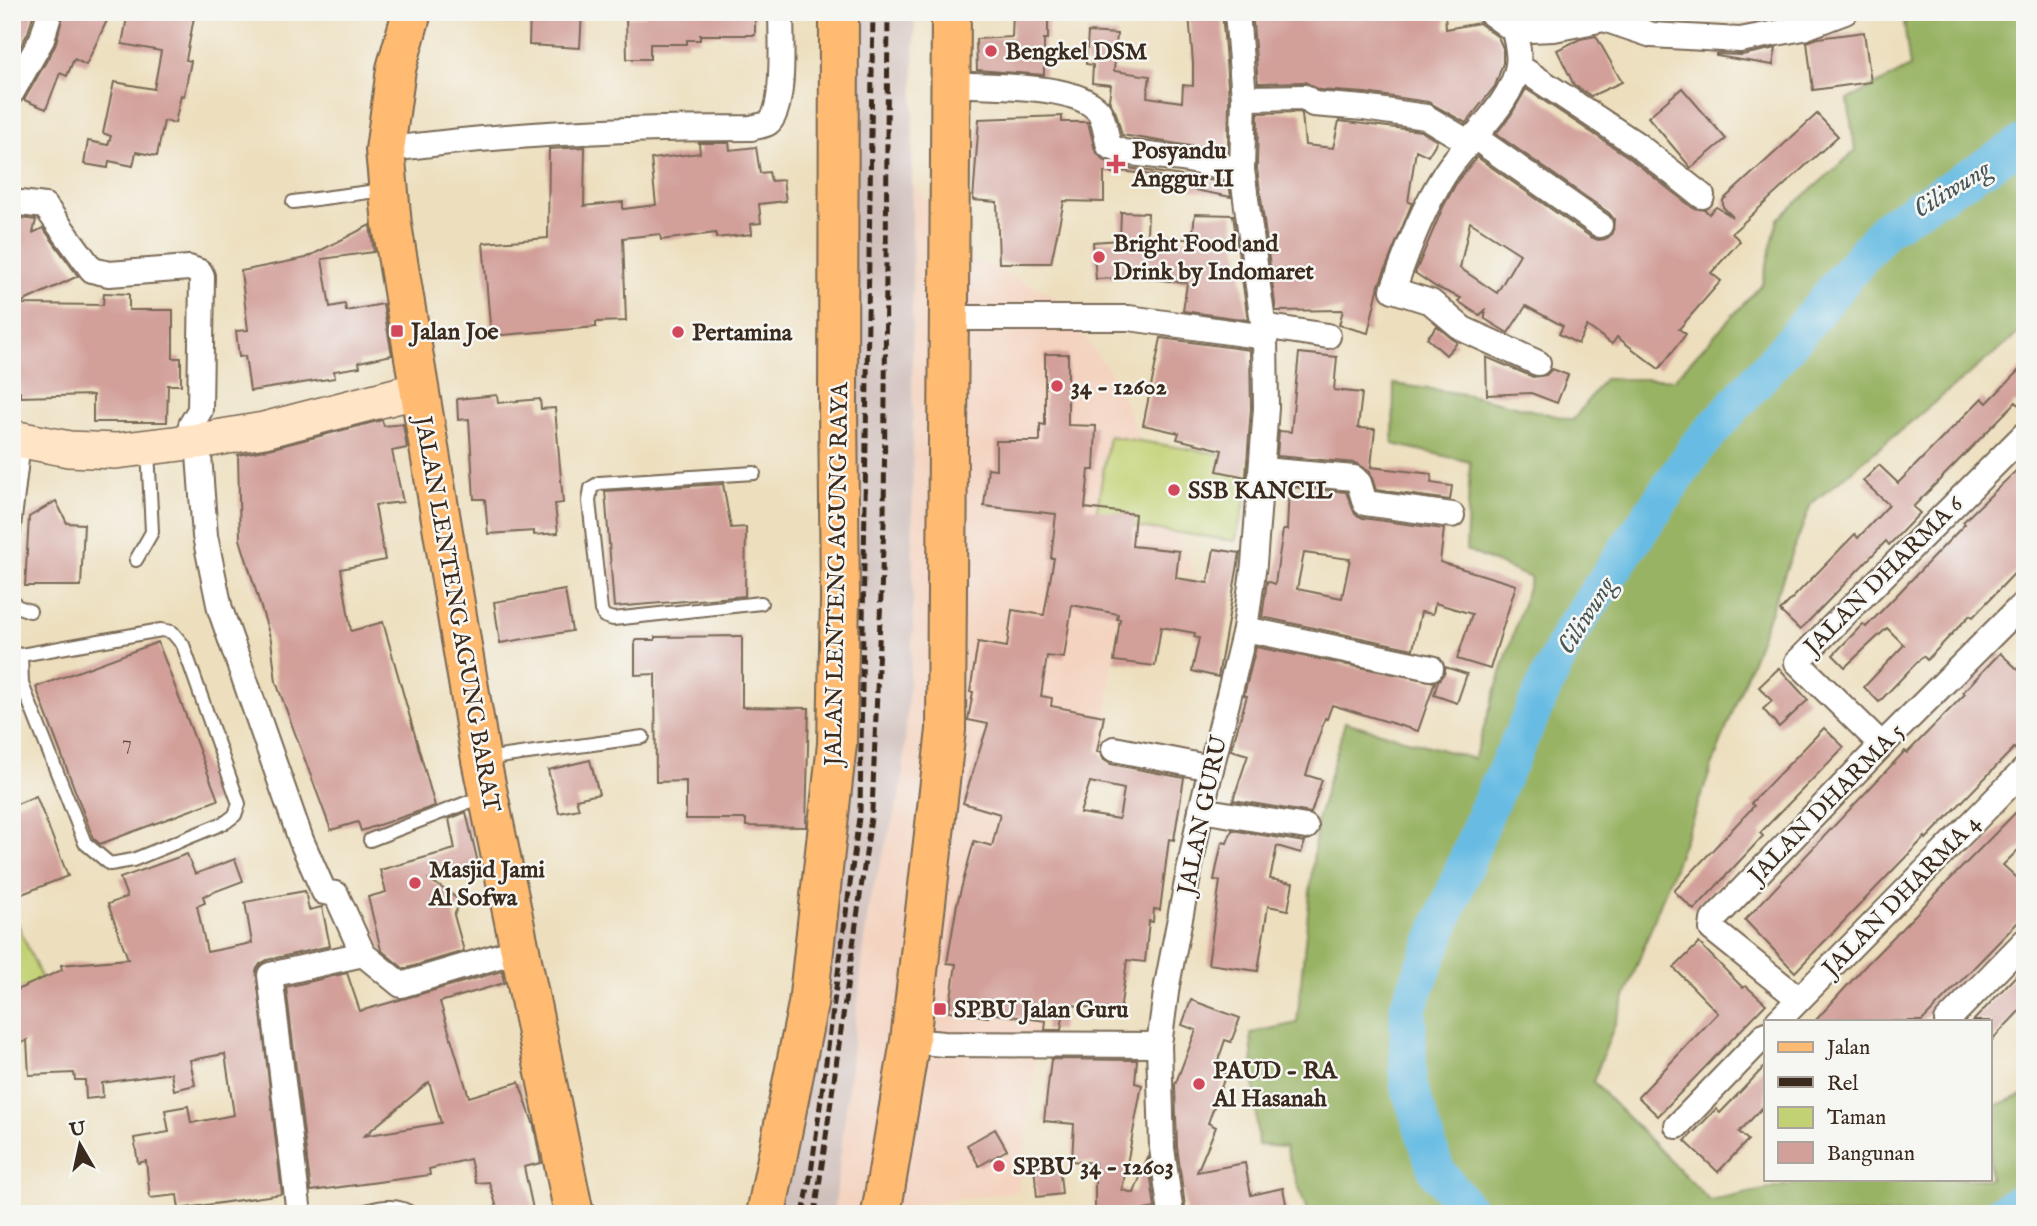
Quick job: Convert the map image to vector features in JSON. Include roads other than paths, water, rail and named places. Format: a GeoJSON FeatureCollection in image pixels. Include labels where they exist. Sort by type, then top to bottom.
{"type":"FeatureCollection","features":[{"type":"Feature","properties":{"kind":"main road","name":"JALAN LENTENG AGUNG BARAT"},"geometry":{"type":"LineString","coordinates":[[412,12],[396,69],[385,150],[387,190],[484,777],[574,1214]]}},
{"type":"Feature","properties":{"kind":"main road","name":"JALAN LENTENG AGUNG RAYA"},"geometry":{"type":"LineString","coordinates":[[765,1214],[808,1004],[837,744],[840,598],[839,12]]}},
{"type":"Feature","properties":{"kind":"main road"},"geometry":{"type":"LineString","coordinates":[[881,1214],[910,1041],[946,730],[951,12]]}},
{"type":"Feature","properties":{"kind":"street"},"geometry":{"type":"LineString","coordinates":[[12,92],[42,39],[51,12]]}},
{"type":"Feature","properties":{"kind":"street"},"geometry":{"type":"LineString","coordinates":[[385,150],[432,143],[566,132],[751,128],[768,123],[777,110],[781,66],[781,12]]}},
{"type":"Feature","properties":{"kind":"street","name":"JALAN GURU"},"geometry":{"type":"LineString","coordinates":[[1171,1214],[1162,1148],[1159,1045],[1167,985],[1201,810],[1245,629],[1266,408],[1264,332],[1242,170],[1244,98],[1237,12]]}},
{"type":"Feature","properties":{"kind":"street"},"geometry":{"type":"LineString","coordinates":[[1489,12],[1530,30],[1554,29],[1604,19],[1652,24],[1740,40],[1803,28],[1845,12]]}},
{"type":"Feature","properties":{"kind":"street"},"geometry":{"type":"LineString","coordinates":[[1512,20],[1518,44],[1518,66],[1503,102],[1447,171],[1418,220],[1393,290],[1431,302],[1463,329],[1538,363]]}},
{"type":"Feature","properties":{"kind":"street"},"geometry":{"type":"LineString","coordinates":[[1518,66],[1636,144],[1702,196]]}},
{"type":"Feature","properties":{"kind":"street"},"geometry":{"type":"LineString","coordinates":[[951,84],[1060,91],[1083,98],[1101,112],[1109,146],[1123,152],[1242,170]]}},
{"type":"Feature","properties":{"kind":"street"},"geometry":{"type":"LineString","coordinates":[[1244,98],[1305,97],[1313,104],[1426,117],[1471,139],[1600,225]]}},
{"type":"Feature","properties":{"kind":"street"},"geometry":{"type":"LineString","coordinates":[[12,202],[45,206],[92,271],[109,274],[189,268],[200,272],[202,276],[200,410],[191,425],[200,441],[205,536],[220,609],[301,840],[324,892],[336,894],[365,956],[401,985],[519,950]]}},
{"type":"Feature","properties":{"kind":"street"},"geometry":{"type":"LineString","coordinates":[[949,318],[1129,318],[1328,336]]}},
{"type":"Feature","properties":{"kind":"street"},"geometry":{"type":"LineString","coordinates":[[18,439],[69,449],[116,451],[200,441],[264,430],[419,390]]}},
{"type":"Feature","properties":{"kind":"street","name":"JALAN DHARMA 6"},"geometry":{"type":"LineString","coordinates":[[1882,745],[1797,662],[2025,434]]}},
{"type":"Feature","properties":{"kind":"street"},"geometry":{"type":"LineString","coordinates":[[1262,470],[1354,478],[1359,483],[1366,503],[1452,515]]}},
{"type":"Feature","properties":{"kind":"street","name":"JALAN DHARMA 5"},"geometry":{"type":"LineString","coordinates":[[1799,999],[1712,929],[1712,925],[1719,914],[1882,745],[2025,602]]}},
{"type":"Feature","properties":{"kind":"street"},"geometry":{"type":"LineString","coordinates":[[1245,629],[1431,668]]}},
{"type":"Feature","properties":{"kind":"street"},"geometry":{"type":"LineString","coordinates":[[1114,750],[1211,768]]}},
{"type":"Feature","properties":{"kind":"street","name":"JALAN DHARMA 4"},"geometry":{"type":"LineString","coordinates":[[1779,1020],[2025,769]]}},
{"type":"Feature","properties":{"kind":"street"},"geometry":{"type":"LineString","coordinates":[[1201,810],[1306,827]]}},
{"type":"Feature","properties":{"kind":"street"},"geometry":{"type":"LineString","coordinates":[[1948,1020],[2025,941]]}},
{"type":"Feature","properties":{"kind":"street"},"geometry":{"type":"LineString","coordinates":[[299,1214],[270,975],[365,956]]}},
{"type":"Feature","properties":{"kind":"street"},"geometry":{"type":"LineString","coordinates":[[1677,1126],[1764,1036]]}},
{"type":"Feature","properties":{"kind":"street"},"geometry":{"type":"LineString","coordinates":[[910,1041],[944,1044],[1159,1045]]}},
{"type":"Feature","properties":{"kind":"lane"},"geometry":{"type":"LineString","coordinates":[[293,202],[387,190]]}},
{"type":"Feature","properties":{"kind":"lane"},"geometry":{"type":"LineString","coordinates":[[12,544],[18,439]]}},
{"type":"Feature","properties":{"kind":"lane"},"geometry":{"type":"LineString","coordinates":[[136,560],[152,532],[147,447]]}},
{"type":"Feature","properties":{"kind":"lane"},"geometry":{"type":"LineString","coordinates":[[754,473],[599,483],[591,488],[589,501],[601,610],[604,616],[613,619],[761,603]]}},
{"type":"Feature","properties":{"kind":"lane"},"geometry":{"type":"LineString","coordinates":[[12,599],[16,606],[30,611]]}},
{"type":"Feature","properties":{"kind":"lane"},"geometry":{"type":"LineString","coordinates":[[161,629],[172,632],[183,645],[239,804],[235,815],[226,822],[132,860],[110,864],[97,855],[85,844],[22,684],[17,654],[161,629]]}},
{"type":"Feature","properties":{"kind":"lane"},"geometry":{"type":"LineString","coordinates":[[370,840],[484,777],[643,737]]}},
{"type":"Feature","properties":{"kind":"lane"},"geometry":{"type":"LineString","coordinates":[[355,1214],[374,1208],[396,1207],[412,1214]]}},
{"type":"Feature","properties":{"kind":"waterway","name":"Ciliwung"},"geometry":{"type":"LineString","coordinates":[[1471,1214],[1436,1170],[1408,1083],[1408,1007],[1487,810],[1570,632],[1697,447],[1785,349],[1886,228],[2025,142]]}},
{"type":"Feature","properties":{"kind":"waterway","name":"Ciliwung"},"geometry":{"type":"LineString","coordinates":[[2000,1214],[2025,1199]]}},
{"type":"Feature","properties":{"kind":"railway"},"geometry":{"type":"LineString","coordinates":[[803,1214],[811,1173],[860,810],[873,12]]}},
{"type":"Feature","properties":{"kind":"railway"},"geometry":{"type":"LineString","coordinates":[[815,1214],[872,811],[884,523],[888,12]]}},
{"type":"Feature","properties":{"kind":"place","name":"Bengkel DSM"},"geometry":{"type":"Point","coordinates":[991,51]}},
{"type":"Feature","properties":{"kind":"place","name":"Posyandu Anggur II"},"geometry":{"type":"Point","coordinates":[1116,164]}},
{"type":"Feature","properties":{"kind":"place","name":"Bright Food and Drink by Indomaret"},"geometry":{"type":"Point","coordinates":[1099,257]}},
{"type":"Feature","properties":{"kind":"place","name":"Jalan Joe"},"geometry":{"type":"Point","coordinates":[397,331]}},
{"type":"Feature","properties":{"kind":"place","name":"Pertamina"},"geometry":{"type":"Point","coordinates":[678,332]}},
{"type":"Feature","properties":{"kind":"place","name":"34 - 12602"},"geometry":{"type":"Point","coordinates":[1057,386]}},
{"type":"Feature","properties":{"kind":"place","name":"SSB KANCIL"},"geometry":{"type":"Point","coordinates":[1174,490]}},
{"type":"Feature","properties":{"kind":"place","name":"Masjid Jami Al Sofwa"},"geometry":{"type":"Point","coordinates":[415,883]}},
{"type":"Feature","properties":{"kind":"place","name":"SPBU Jalan Guru"},"geometry":{"type":"Point","coordinates":[940,1009]}},
{"type":"Feature","properties":{"kind":"place","name":"PAUD - RA Al Hasanah"},"geometry":{"type":"Point","coordinates":[1199,1084]}},
{"type":"Feature","properties":{"kind":"place","name":"SPBU 34 - 12603"},"geometry":{"type":"Point","coordinates":[999,1166]}}]}
